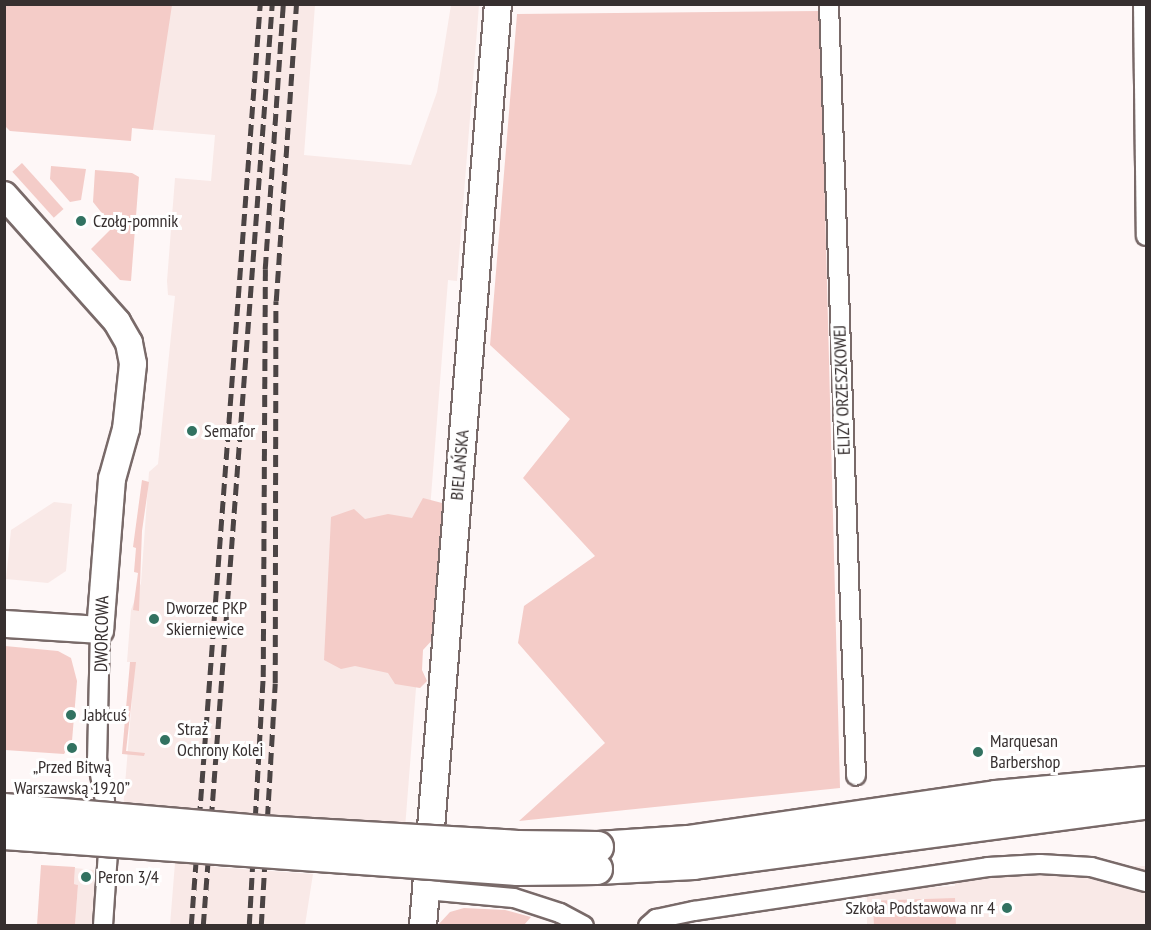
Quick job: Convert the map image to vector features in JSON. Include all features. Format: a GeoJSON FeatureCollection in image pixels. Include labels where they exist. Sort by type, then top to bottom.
{"type":"FeatureCollection","features":[{"type":"Feature","properties":{"kind":"main road"},"geometry":{"type":"LineString","coordinates":[[4,834],[518,870],[688,841],[996,796],[1146,782]]}},
{"type":"Feature","properties":{"kind":"main road"},"geometry":{"type":"LineString","coordinates":[[4,809],[260,831],[518,846],[597,858],[694,864],[1146,804]]}},
{"type":"Feature","properties":{"kind":"street","name":"BIELAŃSKA"},"geometry":{"type":"LineString","coordinates":[[423,926],[498,4]]}},
{"type":"Feature","properties":{"kind":"street","name":"ELIZY ORZESZKOWEJ"},"geometry":{"type":"LineString","coordinates":[[829,4],[856,776]]}},
{"type":"Feature","properties":{"kind":"street"},"geometry":{"type":"LineString","coordinates":[[1143,4],[1146,236]]}},
{"type":"Feature","properties":{"kind":"street","name":"DWORCOWA"},"geometry":{"type":"LineString","coordinates":[[4,195],[117,322],[129,343],[133,376],[124,440],[112,479],[100,630],[97,759],[105,801],[108,852],[103,926]]}},
{"type":"Feature","properties":{"kind":"street"},"geometry":{"type":"LineString","coordinates":[[4,624],[100,630]]}},
{"type":"Feature","properties":{"kind":"street"},"geometry":{"type":"LineString","coordinates":[[648,926],[656,919],[693,911],[988,867],[1074,866],[1112,871],[1146,882]]}},
{"type":"Feature","properties":{"kind":"street"},"geometry":{"type":"LineString","coordinates":[[426,890],[514,898],[560,913],[584,926]]}},
{"type":"Feature","properties":{"kind":"shaded area"},"geometry":{"type":"Polygon","coordinates":[[[4,5],[172,5],[153,130],[132,128],[131,141],[10,131],[4,125],[4,5]]]}},
{"type":"Feature","properties":{"kind":"shaded area"},"geometry":{"type":"Polygon","coordinates":[[[141,5],[315,5],[304,155],[411,165],[437,92],[451,5],[479,5],[457,281],[448,280],[403,854],[178,839],[215,867],[313,874],[305,925],[170,925],[177,838],[121,834],[135,662],[127,662],[131,610],[141,583],[149,472],[158,464],[175,296],[168,295],[167,281],[175,178],[211,181],[215,135],[132,128],[141,5]]]}},
{"type":"Feature","properties":{"kind":"shaded area"},"geometry":{"type":"Polygon","coordinates":[[[820,11],[840,788],[519,821],[605,743],[518,643],[524,606],[595,556],[523,478],[570,419],[490,345],[517,14],[820,11]]]}},
{"type":"Feature","properties":{"kind":"shaded area"},"geometry":{"type":"Polygon","coordinates":[[[22,163],[63,209],[54,218],[12,172],[22,163]]]}},
{"type":"Feature","properties":{"kind":"shaded area"},"geometry":{"type":"Polygon","coordinates":[[[51,166],[86,169],[81,200],[70,202],[50,179],[51,166]]]}},
{"type":"Feature","properties":{"kind":"shaded area"},"geometry":{"type":"Polygon","coordinates":[[[95,170],[132,173],[139,177],[131,281],[120,280],[91,249],[113,227],[93,202],[95,170]]]}},
{"type":"Feature","properties":{"kind":"shaded area"},"geometry":{"type":"Polygon","coordinates":[[[142,480],[149,482],[142,531],[139,611],[133,610],[138,573],[134,572],[136,548],[133,547],[142,480]]]}},
{"type":"Feature","properties":{"kind":"shaded area"},"geometry":{"type":"Polygon","coordinates":[[[423,498],[442,503],[444,535],[435,637],[423,650],[422,670],[427,681],[420,688],[395,684],[388,673],[355,666],[341,669],[324,660],[331,517],[354,509],[365,519],[388,514],[412,518],[423,498]]]}},
{"type":"Feature","properties":{"kind":"shaded area"},"geometry":{"type":"Polygon","coordinates":[[[54,502],[72,504],[66,571],[48,583],[6,579],[11,530],[54,502]]]}},
{"type":"Feature","properties":{"kind":"shaded area"},"geometry":{"type":"Polygon","coordinates":[[[5,646],[58,651],[71,658],[77,681],[72,741],[64,754],[5,750],[5,646]]]}},
{"type":"Feature","properties":{"kind":"shaded area"},"geometry":{"type":"Polygon","coordinates":[[[130,662],[136,662],[126,751],[145,753],[144,756],[122,754],[130,662]]]}},
{"type":"Feature","properties":{"kind":"shaded area"},"geometry":{"type":"Polygon","coordinates":[[[41,865],[75,867],[74,884],[78,885],[75,925],[37,925],[41,865]]]}},
{"type":"Feature","properties":{"kind":"shaded area","name":"Szkoła Podstawowa nr 4"},"geometry":{"type":"Polygon","coordinates":[[[1145,866],[1146,925],[867,925],[867,891],[955,886],[955,875],[1145,866]]]}},
{"type":"Feature","properties":{"kind":"shaded area"},"geometry":{"type":"Polygon","coordinates":[[[75,868],[94,870],[94,925],[75,925],[78,885],[74,884],[75,868]]]}},
{"type":"Feature","properties":{"kind":"shaded area"},"geometry":{"type":"Polygon","coordinates":[[[955,898],[956,925],[874,926],[873,901],[955,898]]]}},
{"type":"Feature","properties":{"kind":"shaded area"},"geometry":{"type":"Polygon","coordinates":[[[464,908],[505,910],[531,917],[524,925],[438,925],[450,912],[464,908]]]}},
{"type":"Feature","properties":{"kind":"railway"},"geometry":{"type":"LineString","coordinates":[[191,926],[260,4]]}},
{"type":"Feature","properties":{"kind":"railway"},"geometry":{"type":"LineString","coordinates":[[203,926],[272,4]]}},
{"type":"Feature","properties":{"kind":"railway"},"geometry":{"type":"LineString","coordinates":[[249,926],[263,677],[265,269],[283,4]]}},
{"type":"Feature","properties":{"kind":"railway"},"geometry":{"type":"LineString","coordinates":[[261,926],[275,683],[276,301],[296,4]]}},
{"type":"Feature","properties":{"kind":"place","name":"Czołg-pomnik"},"geometry":{"type":"Point","coordinates":[81,221]}},
{"type":"Feature","properties":{"kind":"place","name":"Semafor"},"geometry":{"type":"Point","coordinates":[192,431]}},
{"type":"Feature","properties":{"kind":"place","name":"Dworzec PKP Skierniewice"},"geometry":{"type":"Point","coordinates":[154,619]}},
{"type":"Feature","properties":{"kind":"place","name":"Jabłcuś"},"geometry":{"type":"Point","coordinates":[71,715]}},
{"type":"Feature","properties":{"kind":"place","name":"Straż Ochrony Kolei"},"geometry":{"type":"Point","coordinates":[165,740]}},
{"type":"Feature","properties":{"kind":"place","name":"„Przed Bitwą Warszawską 1920”"},"geometry":{"type":"Point","coordinates":[72,748]}},
{"type":"Feature","properties":{"kind":"place","name":"Marquesan Barbershop"},"geometry":{"type":"Point","coordinates":[978,752]}},
{"type":"Feature","properties":{"kind":"place","name":"Peron 3/4"},"geometry":{"type":"Point","coordinates":[86,877]}},
{"type":"Feature","properties":{"kind":"place","name":"Szkoła Podstawowa nr 4"},"geometry":{"type":"Point","coordinates":[1007,908]}}]}
